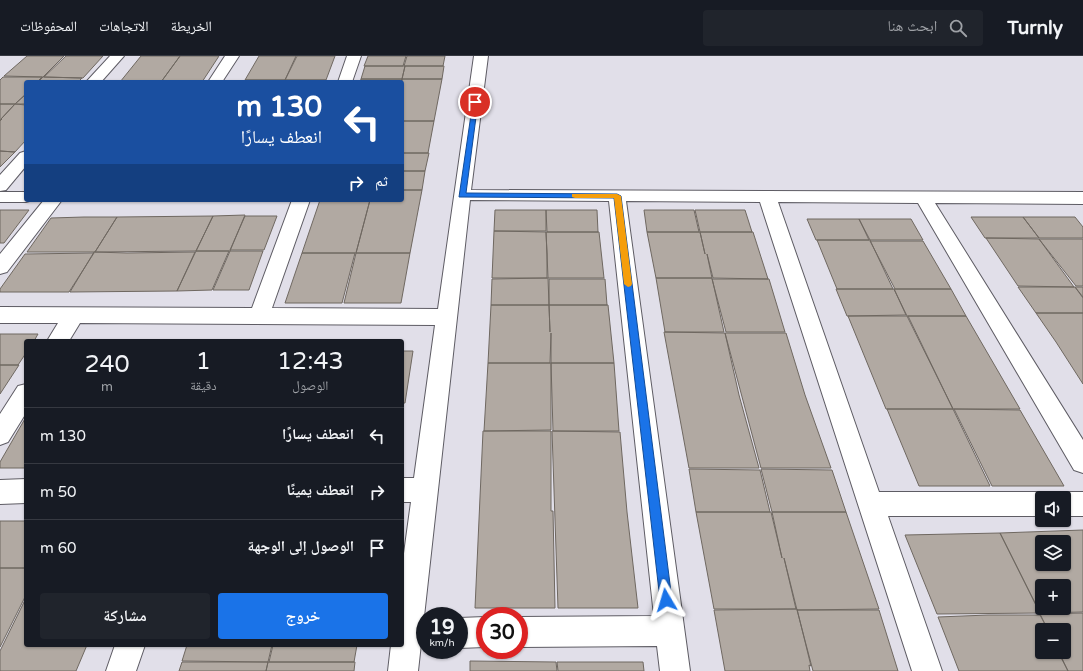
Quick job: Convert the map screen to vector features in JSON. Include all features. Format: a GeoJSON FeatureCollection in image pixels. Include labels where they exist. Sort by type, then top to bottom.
{"type":"FeatureCollection","features":[{"type":"Feature","properties":{"kind":"street"},"geometry":{"type":"LineString","coordinates":[[95,80],[117,56]]}},
{"type":"Feature","properties":{"kind":"street"},"geometry":{"type":"LineString","coordinates":[[216,80],[232,56]]}},
{"type":"Feature","properties":{"kind":"street"},"geometry":{"type":"LineString","coordinates":[[346,80],[354,56]]}},
{"type":"Feature","properties":{"kind":"street"},"geometry":{"type":"LineString","coordinates":[[403,671],[416,633],[414,490],[447,317],[481,56]]}},
{"type":"Feature","properties":{"kind":"street"},"geometry":{"type":"LineString","coordinates":[[0,186],[24,158]]}},
{"type":"Feature","properties":{"kind":"street"},"geometry":{"type":"LineString","coordinates":[[462,195],[1082,199]]}},
{"type":"Feature","properties":{"kind":"street"},"geometry":{"type":"LineString","coordinates":[[617,196],[675,671]]}},
{"type":"Feature","properties":{"kind":"street"},"geometry":{"type":"LineString","coordinates":[[767,196],[927,671]]}},
{"type":"Feature","properties":{"kind":"street"},"geometry":{"type":"LineString","coordinates":[[0,197],[24,197]]}},
{"type":"Feature","properties":{"kind":"street"},"geometry":{"type":"LineString","coordinates":[[923,197],[1083,462]]}},
{"type":"Feature","properties":{"kind":"street"},"geometry":{"type":"LineString","coordinates":[[0,267],[51,202]]}},
{"type":"Feature","properties":{"kind":"street"},"geometry":{"type":"LineString","coordinates":[[259,316],[300,202]]}},
{"type":"Feature","properties":{"kind":"street"},"geometry":{"type":"LineString","coordinates":[[0,315],[447,317]]}},
{"type":"Feature","properties":{"kind":"street"},"geometry":{"type":"LineString","coordinates":[[59,339],[74,315]]}},
{"type":"Feature","properties":{"kind":"street"},"geometry":{"type":"LineString","coordinates":[[0,435],[24,396]]}},
{"type":"Feature","properties":{"kind":"street"},"geometry":{"type":"LineString","coordinates":[[0,492],[24,492]]}},
{"type":"Feature","properties":{"kind":"street"},"geometry":{"type":"LineString","coordinates":[[870,504],[1035,504]]}},
{"type":"Feature","properties":{"kind":"street"},"geometry":{"type":"LineString","coordinates":[[1071,504],[1083,504]]}},
{"type":"Feature","properties":{"kind":"street"},"geometry":{"type":"LineString","coordinates":[[528,632],[670,631]]}},
{"type":"Feature","properties":{"kind":"street"},"geometry":{"type":"LineString","coordinates":[[121,671],[129,647]]}},
{"type":"Feature","properties":{"kind":"building"},"geometry":{"type":"Polygon","coordinates":[[[27,56],[64,56],[43,77],[4,76],[27,56]]]}},
{"type":"Feature","properties":{"kind":"building"},"geometry":{"type":"Polygon","coordinates":[[[66,56],[103,56],[83,78],[44,77],[66,56]]]}},
{"type":"Feature","properties":{"kind":"building"},"geometry":{"type":"Polygon","coordinates":[[[141,56],[180,56],[162,80],[122,80],[141,56]]]}},
{"type":"Feature","properties":{"kind":"building"},"geometry":{"type":"Polygon","coordinates":[[[180,56],[219,56],[203,80],[162,80],[180,56]]]}},
{"type":"Feature","properties":{"kind":"building"},"geometry":{"type":"Polygon","coordinates":[[[259,56],[296,56],[285,80],[245,80],[259,56]]]}},
{"type":"Feature","properties":{"kind":"building"},"geometry":{"type":"Polygon","coordinates":[[[297,56],[335,56],[326,80],[285,80],[297,56]]]}},
{"type":"Feature","properties":{"kind":"building"},"geometry":{"type":"Polygon","coordinates":[[[368,56],[406,56],[403,66],[364,66],[368,56]]]}},
{"type":"Feature","properties":{"kind":"building"},"geometry":{"type":"Polygon","coordinates":[[[407,56],[445,56],[443,66],[404,66],[407,56]]]}},
{"type":"Feature","properties":{"kind":"building"},"geometry":{"type":"Polygon","coordinates":[[[365,66],[405,66],[402,79],[361,79],[365,66]]]}},
{"type":"Feature","properties":{"kind":"building"},"geometry":{"type":"Polygon","coordinates":[[[405,66],[444,66],[442,79],[402,79],[405,66]]]}},
{"type":"Feature","properties":{"kind":"building"},"geometry":{"type":"Polygon","coordinates":[[[3,77],[42,77],[39,80],[24,80],[24,96],[15,104],[0,104],[0,80],[3,77]]]}},
{"type":"Feature","properties":{"kind":"building"},"geometry":{"type":"Polygon","coordinates":[[[43,77],[82,78],[80,80],[40,80],[43,77]]]}},
{"type":"Feature","properties":{"kind":"building"},"geometry":{"type":"Polygon","coordinates":[[[361,79],[402,79],[402,80],[361,79]]]}},
{"type":"Feature","properties":{"kind":"building"},"geometry":{"type":"Polygon","coordinates":[[[442,79],[434,121],[404,121],[404,80],[402,80],[442,79]]]}},
{"type":"Feature","properties":{"kind":"building"},"geometry":{"type":"Polygon","coordinates":[[[24,96],[24,104],[15,104],[24,96]]]}},
{"type":"Feature","properties":{"kind":"building"},"geometry":{"type":"Polygon","coordinates":[[[0,104],[24,105],[24,142],[15,152],[0,151],[0,121],[2,119],[0,120],[0,104]]]}},
{"type":"Feature","properties":{"kind":"building"},"geometry":{"type":"Polygon","coordinates":[[[404,121],[434,121],[428,153],[404,153],[404,121]]]}},
{"type":"Feature","properties":{"kind":"building"},"geometry":{"type":"Polygon","coordinates":[[[0,151],[15,152],[0,167],[0,151]]]}},
{"type":"Feature","properties":{"kind":"building"},"geometry":{"type":"Polygon","coordinates":[[[404,153],[429,153],[425,171],[404,171],[404,153]]]}},
{"type":"Feature","properties":{"kind":"building"},"geometry":{"type":"Polygon","coordinates":[[[404,171],[425,171],[422,190],[404,190],[404,171]]]}},
{"type":"Feature","properties":{"kind":"building"},"geometry":{"type":"Polygon","coordinates":[[[404,190],[422,190],[410,253],[356,253],[369,202],[404,202],[404,190]]]}},
{"type":"Feature","properties":{"kind":"building"},"geometry":{"type":"Polygon","coordinates":[[[319,202],[369,202],[356,253],[302,253],[319,202]]]}},
{"type":"Feature","properties":{"kind":"building"},"geometry":{"type":"Polygon","coordinates":[[[0,210],[29,210],[4,243],[0,243],[0,210]]]}},
{"type":"Feature","properties":{"kind":"building"},"geometry":{"type":"Polygon","coordinates":[[[495,210],[546,210],[546,231],[494,231],[495,210]]]}},
{"type":"Feature","properties":{"kind":"building"},"geometry":{"type":"Polygon","coordinates":[[[546,210],[597,210],[598,232],[547,232],[546,210]]]}},
{"type":"Feature","properties":{"kind":"building"},"geometry":{"type":"Polygon","coordinates":[[[644,210],[694,210],[699,232],[647,232],[644,210]]]}},
{"type":"Feature","properties":{"kind":"building"},"geometry":{"type":"Polygon","coordinates":[[[695,210],[745,210],[752,232],[700,232],[695,210]]]}},
{"type":"Feature","properties":{"kind":"building"},"geometry":{"type":"Polygon","coordinates":[[[245,215],[230,251],[196,251],[213,216],[245,215]]]}},
{"type":"Feature","properties":{"kind":"building"},"geometry":{"type":"Polygon","coordinates":[[[213,216],[196,251],[95,252],[117,217],[213,216]]]}},
{"type":"Feature","properties":{"kind":"building"},"geometry":{"type":"Polygon","coordinates":[[[245,216],[277,216],[264,250],[230,250],[245,216]]]}},
{"type":"Feature","properties":{"kind":"building"},"geometry":{"type":"Polygon","coordinates":[[[117,217],[95,252],[27,252],[51,218],[117,217]]]}},
{"type":"Feature","properties":{"kind":"building"},"geometry":{"type":"Polygon","coordinates":[[[971,217],[1023,217],[1039,238],[985,238],[971,217]]]}},
{"type":"Feature","properties":{"kind":"building"},"geometry":{"type":"Polygon","coordinates":[[[1023,217],[1075,217],[1083,227],[1083,238],[1039,238],[1023,217]]]}},
{"type":"Feature","properties":{"kind":"building"},"geometry":{"type":"Polygon","coordinates":[[[807,219],[859,219],[869,240],[816,240],[807,219]]]}},
{"type":"Feature","properties":{"kind":"building"},"geometry":{"type":"Polygon","coordinates":[[[859,219],[911,219],[923,240],[870,240],[859,219]]]}},
{"type":"Feature","properties":{"kind":"building"},"geometry":{"type":"Polygon","coordinates":[[[494,231],[599,232],[604,278],[548,278],[547,254],[547,278],[492,278],[494,231]]]}},
{"type":"Feature","properties":{"kind":"building"},"geometry":{"type":"Polygon","coordinates":[[[647,232],[753,232],[768,279],[713,278],[707,254],[712,278],[656,278],[647,232]]]}},
{"type":"Feature","properties":{"kind":"building"},"geometry":{"type":"Polygon","coordinates":[[[986,238],[1039,239],[1074,287],[1018,286],[986,238]]]}},
{"type":"Feature","properties":{"kind":"building"},"geometry":{"type":"Polygon","coordinates":[[[1039,239],[1083,239],[1083,286],[1076,286],[1039,239]]]}},
{"type":"Feature","properties":{"kind":"building"},"geometry":{"type":"Polygon","coordinates":[[[817,240],[870,240],[893,289],[837,289],[817,240]]]}},
{"type":"Feature","properties":{"kind":"building"},"geometry":{"type":"Polygon","coordinates":[[[870,241],[923,241],[951,289],[895,289],[870,241]]]}},
{"type":"Feature","properties":{"kind":"building"},"geometry":{"type":"Polygon","coordinates":[[[196,251],[229,251],[212,290],[177,291],[196,251]]]}},
{"type":"Feature","properties":{"kind":"building"},"geometry":{"type":"Polygon","coordinates":[[[230,251],[263,251],[249,290],[213,290],[230,251]]]}},
{"type":"Feature","properties":{"kind":"building"},"geometry":{"type":"Polygon","coordinates":[[[94,252],[195,252],[177,291],[70,292],[94,252]]]}},
{"type":"Feature","properties":{"kind":"building"},"geometry":{"type":"Polygon","coordinates":[[[94,253],[69,292],[0,292],[0,289],[25,254],[94,253]]]}},
{"type":"Feature","properties":{"kind":"building"},"geometry":{"type":"Polygon","coordinates":[[[302,253],[355,253],[342,303],[285,303],[302,253]]]}},
{"type":"Feature","properties":{"kind":"building"},"geometry":{"type":"Polygon","coordinates":[[[356,253],[410,253],[401,303],[344,303],[356,253]]]}},
{"type":"Feature","properties":{"kind":"building"},"geometry":{"type":"Polygon","coordinates":[[[548,278],[549,305],[491,305],[492,279],[548,278]]]}},
{"type":"Feature","properties":{"kind":"building"},"geometry":{"type":"Polygon","coordinates":[[[656,278],[712,278],[724,332],[665,332],[656,278]]]}},
{"type":"Feature","properties":{"kind":"building"},"geometry":{"type":"Polygon","coordinates":[[[549,279],[605,279],[607,305],[549,305],[549,279]]]}},
{"type":"Feature","properties":{"kind":"building"},"geometry":{"type":"Polygon","coordinates":[[[712,279],[769,279],[785,332],[726,332],[712,279]]]}},
{"type":"Feature","properties":{"kind":"building"},"geometry":{"type":"Polygon","coordinates":[[[1018,287],[1075,287],[1083,298],[1083,313],[1036,313],[1018,287]]]}},
{"type":"Feature","properties":{"kind":"building"},"geometry":{"type":"Polygon","coordinates":[[[1075,287],[1083,287],[1083,297],[1075,287]]]}},
{"type":"Feature","properties":{"kind":"building"},"geometry":{"type":"Polygon","coordinates":[[[836,289],[894,289],[906,315],[847,316],[836,289]]]}},
{"type":"Feature","properties":{"kind":"building"},"geometry":{"type":"Polygon","coordinates":[[[894,289],[951,289],[966,316],[907,316],[894,289]]]}},
{"type":"Feature","properties":{"kind":"building"},"geometry":{"type":"Polygon","coordinates":[[[491,305],[608,305],[614,363],[551,363],[551,333],[550,363],[488,363],[491,305]]]}},
{"type":"Feature","properties":{"kind":"building"},"geometry":{"type":"Polygon","coordinates":[[[1036,313],[1083,313],[1083,384],[1056,342],[1036,313]]]}},
{"type":"Feature","properties":{"kind":"building"},"geometry":{"type":"Polygon","coordinates":[[[848,316],[907,316],[953,409],[886,409],[848,316]]]}},
{"type":"Feature","properties":{"kind":"building"},"geometry":{"type":"Polygon","coordinates":[[[908,316],[966,316],[1020,409],[953,409],[908,316]]]}},
{"type":"Feature","properties":{"kind":"building"},"geometry":{"type":"Polygon","coordinates":[[[664,332],[725,333],[739,395],[759,468],[689,468],[664,332]]]}},
{"type":"Feature","properties":{"kind":"building"},"geometry":{"type":"Polygon","coordinates":[[[725,333],[786,333],[805,395],[831,468],[761,468],[725,333]]]}},
{"type":"Feature","properties":{"kind":"building"},"geometry":{"type":"Polygon","coordinates":[[[0,334],[38,334],[35,339],[24,339],[24,356],[18,365],[0,365],[0,334]]]}},
{"type":"Feature","properties":{"kind":"building"},"geometry":{"type":"Polygon","coordinates":[[[404,351],[413,351],[405,403],[404,351]]]}},
{"type":"Feature","properties":{"kind":"building"},"geometry":{"type":"Polygon","coordinates":[[[488,363],[551,363],[551,430],[484,431],[488,363]]]}},
{"type":"Feature","properties":{"kind":"building"},"geometry":{"type":"Polygon","coordinates":[[[551,363],[614,363],[619,431],[553,431],[551,363]]]}},
{"type":"Feature","properties":{"kind":"building"},"geometry":{"type":"Polygon","coordinates":[[[0,365],[19,365],[0,394],[0,365]]]}},
{"type":"Feature","properties":{"kind":"building"},"geometry":{"type":"Polygon","coordinates":[[[887,409],[953,409],[990,486],[919,486],[887,409]]]}},
{"type":"Feature","properties":{"kind":"building"},"geometry":{"type":"Polygon","coordinates":[[[954,409],[1020,410],[1064,486],[992,486],[954,409]]]}},
{"type":"Feature","properties":{"kind":"building"},"geometry":{"type":"Polygon","coordinates":[[[24,420],[24,468],[0,468],[0,462],[24,420]]]}},
{"type":"Feature","properties":{"kind":"building"},"geometry":{"type":"Polygon","coordinates":[[[483,431],[551,431],[551,511],[553,511],[555,608],[475,608],[483,431]]]}},
{"type":"Feature","properties":{"kind":"building"},"geometry":{"type":"Polygon","coordinates":[[[552,431],[620,432],[638,608],[558,608],[552,431]]]}},
{"type":"Feature","properties":{"kind":"building"},"geometry":{"type":"Polygon","coordinates":[[[689,469],[760,470],[770,512],[696,512],[689,469]]]}},
{"type":"Feature","properties":{"kind":"building"},"geometry":{"type":"Polygon","coordinates":[[[761,469],[832,470],[846,512],[772,512],[761,469]]]}},
{"type":"Feature","properties":{"kind":"building"},"geometry":{"type":"Polygon","coordinates":[[[696,512],[771,512],[782,558],[772,512],[846,512],[879,609],[797,610],[784,558],[796,609],[714,609],[696,512]]]}},
{"type":"Feature","properties":{"kind":"building"},"geometry":{"type":"Polygon","coordinates":[[[0,521],[24,521],[24,568],[0,568],[0,521]]]}},
{"type":"Feature","properties":{"kind":"building"},"geometry":{"type":"Polygon","coordinates":[[[1083,530],[1083,612],[1071,612],[1071,579],[1035,579],[1035,603],[1000,533],[1083,530]]]}},
{"type":"Feature","properties":{"kind":"building"},"geometry":{"type":"Polygon","coordinates":[[[1000,533],[1035,603],[1035,613],[937,614],[905,535],[1000,533]]]}},
{"type":"Feature","properties":{"kind":"building"},"geometry":{"type":"Polygon","coordinates":[[[0,568],[24,568],[24,599],[0,647],[0,568]]]}},
{"type":"Feature","properties":{"kind":"building"},"geometry":{"type":"Polygon","coordinates":[[[24,602],[24,647],[86,647],[76,671],[0,671],[0,651],[24,602]]]}},
{"type":"Feature","properties":{"kind":"building"},"geometry":{"type":"Polygon","coordinates":[[[797,609],[811,666],[809,665],[810,671],[725,671],[714,610],[797,609]]]}},
{"type":"Feature","properties":{"kind":"building"},"geometry":{"type":"Polygon","coordinates":[[[797,610],[879,610],[898,671],[813,671],[797,610]]]}},
{"type":"Feature","properties":{"kind":"building"},"geometry":{"type":"Polygon","coordinates":[[[1071,613],[1083,613],[1083,671],[1068,671],[1062,659],[1071,659],[1071,623],[1044,623],[1040,615],[1071,615],[1071,613]]]}},
{"type":"Feature","properties":{"kind":"building"},"geometry":{"type":"Polygon","coordinates":[[[1040,615],[1044,623],[1035,623],[1035,659],[1062,659],[1068,671],[959,671],[938,617],[1040,615]]]}},
{"type":"Feature","properties":{"kind":"building"},"geometry":{"type":"Polygon","coordinates":[[[186,647],[272,647],[268,662],[182,661],[186,647]]]}},
{"type":"Feature","properties":{"kind":"building"},"geometry":{"type":"Polygon","coordinates":[[[273,647],[357,647],[354,662],[269,662],[273,647]]]}},
{"type":"Feature","properties":{"kind":"building"},"geometry":{"type":"Polygon","coordinates":[[[470,661],[556,662],[557,671],[470,671],[470,661]]]}},
{"type":"Feature","properties":{"kind":"building"},"geometry":{"type":"Polygon","coordinates":[[[182,662],[268,662],[266,671],[179,671],[182,662]]]}},
{"type":"Feature","properties":{"kind":"building"},"geometry":{"type":"Polygon","coordinates":[[[268,662],[355,662],[354,671],[266,671],[268,662]]]}},
{"type":"Feature","properties":{"kind":"building"},"geometry":{"type":"Polygon","coordinates":[[[557,662],[643,662],[644,671],[558,671],[557,662]]]}},
{"type":"Feature","properties":{"kind":"slow traffic"},"geometry":{"type":"LineString","coordinates":[[575,196],[617,196],[628,284]]}},
{"type":"Feature","properties":{"kind":"route"},"geometry":{"type":"LineString","coordinates":[[475,102],[462,195],[617,196],[666,600]]}}]}
